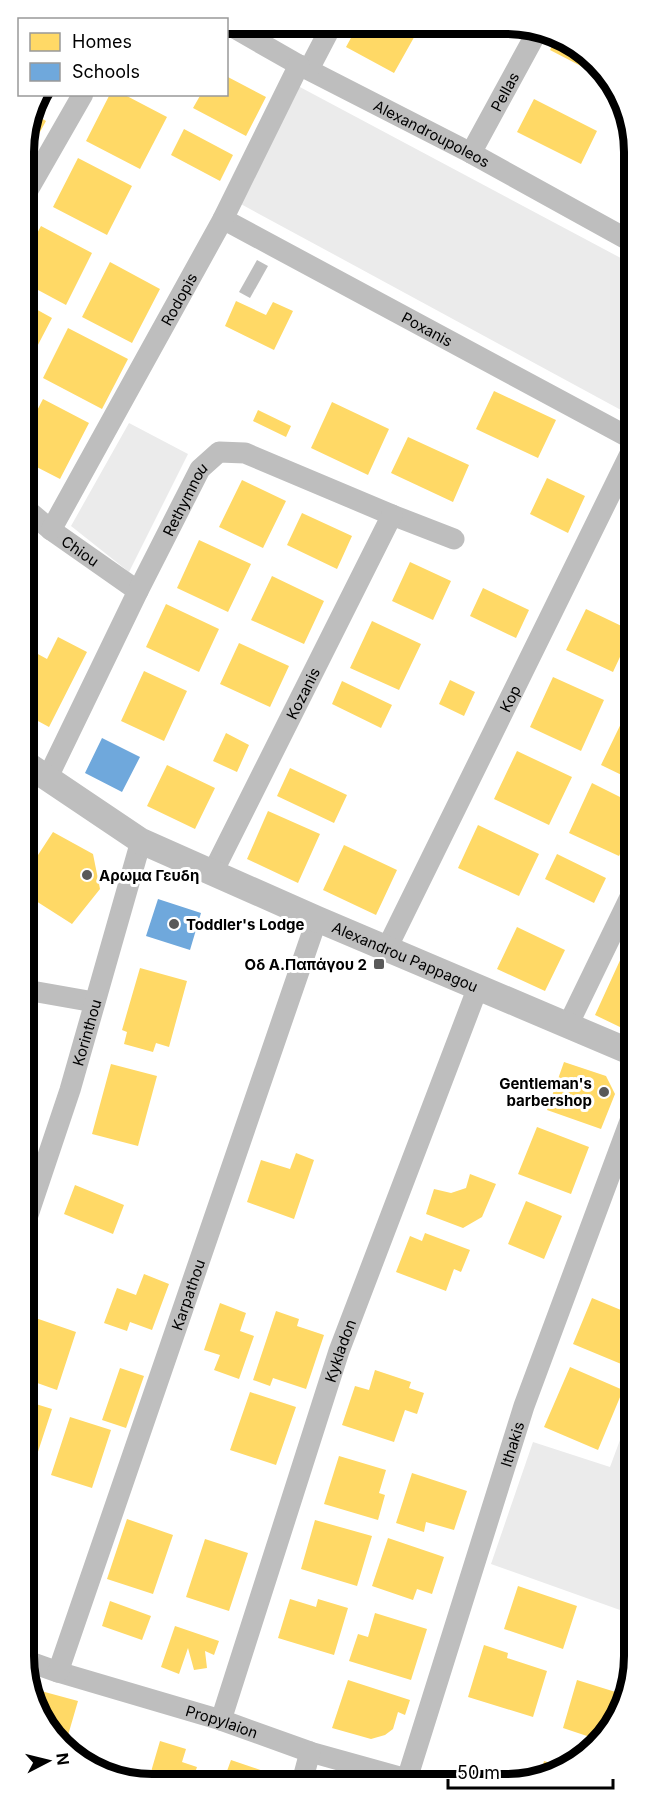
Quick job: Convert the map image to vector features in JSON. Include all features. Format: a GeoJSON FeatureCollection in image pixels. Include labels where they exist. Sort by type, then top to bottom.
{"type":"FeatureCollection","features":[{"type":"Feature","properties":{"kind":"street","name":"Alexandroupoleos"},"geometry":{"type":"LineString","coordinates":[[247,34],[304,67],[471,153],[624,238]]}},
{"type":"Feature","properties":{"kind":"street","name":"Rodopis"},"geometry":{"type":"LineString","coordinates":[[51,530],[223,219],[304,67],[326,34]]}},
{"type":"Feature","properties":{"kind":"street","name":"Pellas"},"geometry":{"type":"LineString","coordinates":[[471,153],[534,38]]}},
{"type":"Feature","properties":{"kind":"street"},"geometry":{"type":"LineString","coordinates":[[35,177],[82,96]]}},
{"type":"Feature","properties":{"kind":"street","name":"Poxanis"},"geometry":{"type":"LineString","coordinates":[[223,219],[624,436]]}},
{"type":"Feature","properties":{"kind":"street","name":"Rethymnou"},"geometry":{"type":"LineString","coordinates":[[47,779],[200,469],[219,452],[245,453],[454,539]]}},
{"type":"Feature","properties":{"kind":"street","name":"Kop"},"geometry":{"type":"LineString","coordinates":[[387,948],[624,467]]}},
{"type":"Feature","properties":{"kind":"street","name":"Kozanis"},"geometry":{"type":"LineString","coordinates":[[213,872],[392,515]]}},
{"type":"Feature","properties":{"kind":"street","name":"Chiou"},"geometry":{"type":"LineString","coordinates":[[35,516],[138,591]]}},
{"type":"Feature","properties":{"kind":"street","name":"Alexandrou Pappagou"},"geometry":{"type":"LineString","coordinates":[[35,770],[141,841],[317,919],[623,1049]]}},
{"type":"Feature","properties":{"kind":"street","name":"Korinthou"},"geometry":{"type":"LineString","coordinates":[[34,1196],[70,1090],[141,841]]}},
{"type":"Feature","properties":{"kind":"street"},"geometry":{"type":"LineString","coordinates":[[568,1025],[623,911]]}},
{"type":"Feature","properties":{"kind":"street","name":"Karpathou"},"geometry":{"type":"LineString","coordinates":[[58,1672],[317,919]]}},
{"type":"Feature","properties":{"kind":"street","name":"Kykladon"},"geometry":{"type":"LineString","coordinates":[[221,1720],[339,1351],[478,987]]}},
{"type":"Feature","properties":{"kind":"street"},"geometry":{"type":"LineString","coordinates":[[34,991],[94,1002]]}},
{"type":"Feature","properties":{"kind":"street","name":"Ithakis"},"geometry":{"type":"LineString","coordinates":[[414,1774],[524,1406],[623,1139]]}},
{"type":"Feature","properties":{"kind":"street","name":"Propylaion"},"geometry":{"type":"LineString","coordinates":[[35,1664],[221,1720],[310,1752],[387,1774]]}},
{"type":"Feature","properties":{"kind":"street"},"geometry":{"type":"LineString","coordinates":[[304,1774],[310,1752]]}},
{"type":"Feature","properties":{"kind":"shaded area"},"geometry":{"type":"Polygon","coordinates":[[[298,86],[624,260],[624,412],[239,203],[298,86]]]}},
{"type":"Feature","properties":{"kind":"shaded area"},"geometry":{"type":"Polygon","coordinates":[[[257,260],[268,266],[250,298],[239,292],[257,260]]]}},
{"type":"Feature","properties":{"kind":"shaded area"},"geometry":{"type":"Polygon","coordinates":[[[129,423],[188,454],[129,572],[71,526],[129,423]]]}},
{"type":"Feature","properties":{"kind":"shaded area"},"geometry":{"type":"Polygon","coordinates":[[[623,1432],[623,1611],[491,1564],[533,1442],[610,1467],[623,1432]]]}},
{"type":"Feature","properties":{"kind":"building: Homes"},"geometry":{"type":"Polygon","coordinates":[[[353,34],[416,34],[394,73],[346,47],[353,34]]]}},
{"type":"Feature","properties":{"kind":"building: Homes"},"geometry":{"type":"Polygon","coordinates":[[[553,44],[565,50],[591,71],[550,50],[553,44]]]}},
{"type":"Feature","properties":{"kind":"building: Homes"},"geometry":{"type":"Polygon","coordinates":[[[228,77],[266,97],[246,136],[193,108],[200,96],[228,96],[228,77]]]}},
{"type":"Feature","properties":{"kind":"building: Homes"},"geometry":{"type":"Polygon","coordinates":[[[109,96],[127,96],[167,117],[140,169],[86,141],[109,96]]]}},
{"type":"Feature","properties":{"kind":"building: Homes"},"geometry":{"type":"Polygon","coordinates":[[[534,99],[597,131],[581,164],[517,132],[534,99]]]}},
{"type":"Feature","properties":{"kind":"building: Homes"},"geometry":{"type":"Polygon","coordinates":[[[40,117],[46,121],[36,140],[40,117]]]}},
{"type":"Feature","properties":{"kind":"building: Homes"},"geometry":{"type":"Polygon","coordinates":[[[184,129],[233,155],[220,181],[171,155],[184,129]]]}},
{"type":"Feature","properties":{"kind":"building: Homes"},"geometry":{"type":"Polygon","coordinates":[[[78,158],[132,186],[107,235],[53,207],[78,158]]]}},
{"type":"Feature","properties":{"kind":"building: Homes"},"geometry":{"type":"Polygon","coordinates":[[[41,226],[92,253],[66,305],[35,288],[35,237],[41,226]]]}},
{"type":"Feature","properties":{"kind":"building: Homes"},"geometry":{"type":"Polygon","coordinates":[[[110,262],[160,289],[132,343],[82,317],[110,262]]]}},
{"type":"Feature","properties":{"kind":"building: Homes"},"geometry":{"type":"Polygon","coordinates":[[[236,301],[266,315],[273,302],[293,311],[274,350],[225,326],[236,301]]]}},
{"type":"Feature","properties":{"kind":"building: Homes"},"geometry":{"type":"Polygon","coordinates":[[[35,308],[52,318],[35,351],[35,308]]]}},
{"type":"Feature","properties":{"kind":"building: Homes"},"geometry":{"type":"Polygon","coordinates":[[[68,328],[128,359],[102,409],[43,378],[68,328]]]}},
{"type":"Feature","properties":{"kind":"building: Homes"},"geometry":{"type":"Polygon","coordinates":[[[494,391],[556,420],[538,458],[476,429],[494,391]]]}},
{"type":"Feature","properties":{"kind":"building: Homes"},"geometry":{"type":"Polygon","coordinates":[[[43,399],[89,423],[60,479],[35,466],[35,415],[43,399]]]}},
{"type":"Feature","properties":{"kind":"building: Homes"},"geometry":{"type":"Polygon","coordinates":[[[332,402],[389,429],[368,475],[311,448],[332,402]]]}},
{"type":"Feature","properties":{"kind":"building: Homes"},"geometry":{"type":"Polygon","coordinates":[[[258,410],[291,426],[286,437],[253,421],[258,410]]]}},
{"type":"Feature","properties":{"kind":"building: Homes"},"geometry":{"type":"Polygon","coordinates":[[[408,437],[469,465],[453,502],[391,473],[408,437]]]}},
{"type":"Feature","properties":{"kind":"building: Homes"},"geometry":{"type":"Polygon","coordinates":[[[547,478],[585,496],[568,533],[530,514],[547,478]]]}},
{"type":"Feature","properties":{"kind":"building: Homes"},"geometry":{"type":"Polygon","coordinates":[[[242,480],[286,501],[263,548],[219,527],[242,480]]]}},
{"type":"Feature","properties":{"kind":"building: Homes"},"geometry":{"type":"Polygon","coordinates":[[[302,513],[352,536],[337,569],[287,545],[302,513]]]}},
{"type":"Feature","properties":{"kind":"building: Homes"},"geometry":{"type":"Polygon","coordinates":[[[199,540],[251,564],[228,612],[177,588],[199,540]]]}},
{"type":"Feature","properties":{"kind":"building: Homes"},"geometry":{"type":"Polygon","coordinates":[[[410,562],[451,581],[433,620],[392,601],[410,562]]]}},
{"type":"Feature","properties":{"kind":"building: Homes"},"geometry":{"type":"Polygon","coordinates":[[[272,576],[324,601],[304,644],[251,620],[272,576]]]}},
{"type":"Feature","properties":{"kind":"building: Homes"},"geometry":{"type":"Polygon","coordinates":[[[483,588],[529,610],[516,638],[470,616],[483,588]]]}},
{"type":"Feature","properties":{"kind":"building: Homes"},"geometry":{"type":"Polygon","coordinates":[[[166,604],[219,629],[199,672],[146,647],[166,604]]]}},
{"type":"Feature","properties":{"kind":"building: Homes"},"geometry":{"type":"Polygon","coordinates":[[[586,609],[624,627],[624,649],[613,672],[566,650],[586,609]]]}},
{"type":"Feature","properties":{"kind":"building: Homes"},"geometry":{"type":"Polygon","coordinates":[[[372,621],[421,644],[399,690],[350,668],[372,621]]]}},
{"type":"Feature","properties":{"kind":"building: Homes"},"geometry":{"type":"Polygon","coordinates":[[[58,637],[87,652],[49,727],[35,719],[35,652],[47,659],[58,637]]]}},
{"type":"Feature","properties":{"kind":"building: Homes"},"geometry":{"type":"Polygon","coordinates":[[[239,643],[289,666],[270,707],[220,684],[239,643]]]}},
{"type":"Feature","properties":{"kind":"building: Homes"},"geometry":{"type":"Polygon","coordinates":[[[144,671],[187,691],[164,741],[121,721],[144,671]]]}},
{"type":"Feature","properties":{"kind":"building: Homes"},"geometry":{"type":"Polygon","coordinates":[[[553,677],[604,700],[581,751],[530,727],[553,677]]]}},
{"type":"Feature","properties":{"kind":"building: Homes"},"geometry":{"type":"Polygon","coordinates":[[[450,680],[475,692],[464,716],[439,704],[450,680]]]}},
{"type":"Feature","properties":{"kind":"building: Homes"},"geometry":{"type":"Polygon","coordinates":[[[342,681],[392,705],[381,728],[332,704],[342,681]]]}},
{"type":"Feature","properties":{"kind":"building: Homes"},"geometry":{"type":"Polygon","coordinates":[[[624,718],[624,776],[601,765],[624,718]]]}},
{"type":"Feature","properties":{"kind":"building: Homes"},"geometry":{"type":"Polygon","coordinates":[[[226,733],[249,745],[237,772],[213,761],[226,733]]]}},
{"type":"Feature","properties":{"kind":"building: Homes"},"geometry":{"type":"Polygon","coordinates":[[[517,751],[572,777],[549,825],[494,799],[517,751]]]}},
{"type":"Feature","properties":{"kind":"building: Homes"},"geometry":{"type":"Polygon","coordinates":[[[167,765],[215,788],[195,829],[147,806],[167,765]]]}},
{"type":"Feature","properties":{"kind":"building: Homes"},"geometry":{"type":"Polygon","coordinates":[[[290,768],[347,795],[334,823],[277,796],[290,768]]]}},
{"type":"Feature","properties":{"kind":"building: Homes"},"geometry":{"type":"Polygon","coordinates":[[[592,783],[624,799],[624,847],[619,856],[569,833],[592,783]]]}},
{"type":"Feature","properties":{"kind":"building: Homes"},"geometry":{"type":"Polygon","coordinates":[[[268,811],[320,834],[298,883],[247,859],[268,811]]]}},
{"type":"Feature","properties":{"kind":"building: Homes"},"geometry":{"type":"Polygon","coordinates":[[[478,825],[539,854],[519,896],[458,868],[478,825]]]}},
{"type":"Feature","properties":{"kind":"building: Homes"},"geometry":{"type":"Polygon","coordinates":[[[53,832],[93,854],[100,889],[72,924],[35,900],[35,860],[53,832]]]}},
{"type":"Feature","properties":{"kind":"building: Homes"},"geometry":{"type":"Polygon","coordinates":[[[344,845],[397,870],[376,915],[323,890],[344,845]]]}},
{"type":"Feature","properties":{"kind":"building: Homes"},"geometry":{"type":"Polygon","coordinates":[[[557,854],[606,878],[594,903],[545,879],[557,854]]]}},
{"type":"Feature","properties":{"kind":"building: Homes"},"geometry":{"type":"Polygon","coordinates":[[[517,927],[565,950],[545,991],[497,969],[517,927]]]}},
{"type":"Feature","properties":{"kind":"building: Homes"},"geometry":{"type":"Polygon","coordinates":[[[622,956],[623,957],[622,1028],[595,1015],[622,956]]]}},
{"type":"Feature","properties":{"kind":"building: Homes"},"geometry":{"type":"Polygon","coordinates":[[[140,968],[187,981],[169,1047],[156,1043],[153,1052],[124,1044],[127,1032],[122,1030],[140,968]]]}},
{"type":"Feature","properties":{"kind":"building: Homes"},"geometry":{"type":"Polygon","coordinates":[[[564,1062],[606,1076],[615,1094],[601,1129],[547,1110],[564,1062]]]}},
{"type":"Feature","properties":{"kind":"building: Homes"},"geometry":{"type":"Polygon","coordinates":[[[111,1064],[157,1076],[138,1146],[92,1134],[111,1064]]]}},
{"type":"Feature","properties":{"kind":"building: Homes"},"geometry":{"type":"Polygon","coordinates":[[[537,1127],[589,1147],[571,1194],[518,1174],[537,1127]]]}},
{"type":"Feature","properties":{"kind":"building: Homes"},"geometry":{"type":"Polygon","coordinates":[[[296,1153],[314,1160],[294,1219],[247,1202],[261,1160],[290,1169],[296,1153]]]}},
{"type":"Feature","properties":{"kind":"building: Homes"},"geometry":{"type":"Polygon","coordinates":[[[470,1174],[496,1184],[482,1217],[463,1228],[426,1214],[434,1189],[451,1193],[466,1188],[470,1174]]]}},
{"type":"Feature","properties":{"kind":"building: Homes"},"geometry":{"type":"Polygon","coordinates":[[[75,1185],[124,1205],[113,1234],[64,1214],[75,1185]]]}},
{"type":"Feature","properties":{"kind":"building: Homes"},"geometry":{"type":"Polygon","coordinates":[[[526,1201],[562,1216],[544,1259],[508,1244],[526,1201]]]}},
{"type":"Feature","properties":{"kind":"building: Homes"},"geometry":{"type":"Polygon","coordinates":[[[425,1233],[470,1250],[461,1272],[454,1269],[446,1291],[396,1272],[410,1236],[422,1241],[425,1233]]]}},
{"type":"Feature","properties":{"kind":"building: Homes"},"geometry":{"type":"Polygon","coordinates":[[[144,1274],[169,1284],[152,1330],[130,1322],[127,1331],[104,1323],[117,1288],[136,1295],[144,1274]]]}},
{"type":"Feature","properties":{"kind":"building: Homes"},"geometry":{"type":"Polygon","coordinates":[[[592,1298],[623,1311],[623,1365],[573,1344],[592,1298]]]}},
{"type":"Feature","properties":{"kind":"building: Homes"},"geometry":{"type":"Polygon","coordinates":[[[220,1303],[246,1313],[240,1331],[254,1336],[239,1379],[214,1370],[220,1355],[204,1350],[220,1303]]]}},
{"type":"Feature","properties":{"kind":"building: Homes"},"geometry":{"type":"Polygon","coordinates":[[[276,1311],[299,1319],[297,1326],[324,1335],[306,1389],[273,1378],[270,1386],[253,1380],[276,1311]]]}},
{"type":"Feature","properties":{"kind":"building: Homes"},"geometry":{"type":"Polygon","coordinates":[[[34,1318],[76,1332],[57,1390],[34,1382],[34,1318]]]}},
{"type":"Feature","properties":{"kind":"building: Homes"},"geometry":{"type":"Polygon","coordinates":[[[570,1367],[623,1390],[598,1450],[544,1427],[570,1367]]]}},
{"type":"Feature","properties":{"kind":"building: Homes"},"geometry":{"type":"Polygon","coordinates":[[[120,1368],[144,1376],[126,1428],[102,1420],[120,1368]]]}},
{"type":"Feature","properties":{"kind":"building: Homes"},"geometry":{"type":"Polygon","coordinates":[[[375,1370],[411,1382],[409,1388],[424,1393],[417,1414],[405,1410],[394,1442],[342,1425],[355,1386],[369,1390],[375,1370]]]}},
{"type":"Feature","properties":{"kind":"building: Homes"},"geometry":{"type":"Polygon","coordinates":[[[250,1392],[296,1407],[276,1465],[230,1450],[250,1392]]]}},
{"type":"Feature","properties":{"kind":"building: Homes"},"geometry":{"type":"Polygon","coordinates":[[[34,1404],[52,1409],[34,1464],[34,1404]]]}},
{"type":"Feature","properties":{"kind":"building: Homes"},"geometry":{"type":"Polygon","coordinates":[[[70,1417],[111,1430],[92,1488],[51,1475],[70,1417]]]}},
{"type":"Feature","properties":{"kind":"building: Homes"},"geometry":{"type":"Polygon","coordinates":[[[339,1456],[386,1470],[379,1493],[385,1495],[378,1520],[324,1504],[339,1456]]]}},
{"type":"Feature","properties":{"kind":"building: Homes"},"geometry":{"type":"Polygon","coordinates":[[[412,1473],[467,1491],[454,1530],[426,1522],[424,1532],[396,1523],[412,1473]]]}},
{"type":"Feature","properties":{"kind":"building: Homes"},"geometry":{"type":"Polygon","coordinates":[[[127,1519],[173,1535],[153,1594],[107,1579],[127,1519]]]}},
{"type":"Feature","properties":{"kind":"building: Homes"},"geometry":{"type":"Polygon","coordinates":[[[315,1520],[372,1536],[357,1586],[301,1569],[315,1520]]]}},
{"type":"Feature","properties":{"kind":"building: Homes"},"geometry":{"type":"Polygon","coordinates":[[[388,1538],[444,1557],[432,1594],[417,1589],[413,1600],[372,1586],[388,1538]]]}},
{"type":"Feature","properties":{"kind":"building: Homes"},"geometry":{"type":"Polygon","coordinates":[[[205,1539],[248,1553],[229,1611],[186,1597],[205,1539]]]}},
{"type":"Feature","properties":{"kind":"building: Homes"},"geometry":{"type":"Polygon","coordinates":[[[518,1586],[577,1606],[563,1649],[504,1629],[518,1586]]]}},
{"type":"Feature","properties":{"kind":"building: Homes"},"geometry":{"type":"Polygon","coordinates":[[[290,1599],[316,1607],[318,1599],[348,1608],[334,1655],[278,1638],[290,1599]]]}},
{"type":"Feature","properties":{"kind":"building: Homes"},"geometry":{"type":"Polygon","coordinates":[[[110,1601],[151,1616],[142,1640],[102,1626],[110,1601]]]}},
{"type":"Feature","properties":{"kind":"building: Homes"},"geometry":{"type":"Polygon","coordinates":[[[375,1613],[427,1629],[411,1680],[349,1661],[358,1634],[368,1637],[375,1613]]]}},
{"type":"Feature","properties":{"kind":"building: Homes"},"geometry":{"type":"Polygon","coordinates":[[[175,1626],[219,1641],[214,1655],[205,1651],[207,1668],[194,1670],[188,1648],[179,1674],[161,1667],[175,1626]]]}},
{"type":"Feature","properties":{"kind":"building: Homes"},"geometry":{"type":"Polygon","coordinates":[[[484,1645],[508,1653],[507,1658],[547,1671],[533,1717],[468,1697],[484,1645]]]}},
{"type":"Feature","properties":{"kind":"building: Homes"},"geometry":{"type":"Polygon","coordinates":[[[348,1680],[410,1700],[405,1715],[398,1712],[393,1729],[385,1735],[371,1739],[332,1728],[348,1680]]]}},
{"type":"Feature","properties":{"kind":"building: Homes"},"geometry":{"type":"Polygon","coordinates":[[[577,1680],[618,1693],[608,1716],[591,1737],[563,1728],[577,1680]]]}},
{"type":"Feature","properties":{"kind":"building: Homes"},"geometry":{"type":"Polygon","coordinates":[[[40,1691],[78,1701],[69,1731],[61,1731],[50,1716],[40,1691]]]}},
{"type":"Feature","properties":{"kind":"building: Homes"},"geometry":{"type":"Polygon","coordinates":[[[160,1741],[186,1749],[182,1762],[197,1767],[195,1774],[150,1774],[160,1741]]]}},
{"type":"Feature","properties":{"kind":"building: Homes"},"geometry":{"type":"Polygon","coordinates":[[[231,1760],[272,1774],[226,1774],[231,1760]]]}},
{"type":"Feature","properties":{"kind":"building: Homes"},"geometry":{"type":"Polygon","coordinates":[[[544,1761],[554,1764],[551,1766],[542,1768],[544,1761]]]}},
{"type":"Feature","properties":{"kind":"building: Schools"},"geometry":{"type":"Polygon","coordinates":[[[102,738],[140,757],[122,792],[85,773],[102,738]]]}},
{"type":"Feature","properties":{"kind":"building: Schools","name":"Toddler's Lodge"},"geometry":{"type":"Polygon","coordinates":[[[158,899],[201,913],[190,950],[146,936],[158,899]]]}},
{"type":"Feature","properties":{"kind":"place","name":"Αρωμα Γευδη"},"geometry":{"type":"Point","coordinates":[87,875]}},
{"type":"Feature","properties":{"kind":"place","name":"Toddler's Lodge"},"geometry":{"type":"Point","coordinates":[174,924]}},
{"type":"Feature","properties":{"kind":"place","name":"Οδ Α.Παπάγου 2"},"geometry":{"type":"Point","coordinates":[379,964]}},
{"type":"Feature","properties":{"kind":"place","name":"Gentleman's barbershop"},"geometry":{"type":"Point","coordinates":[604,1092]}}]}
